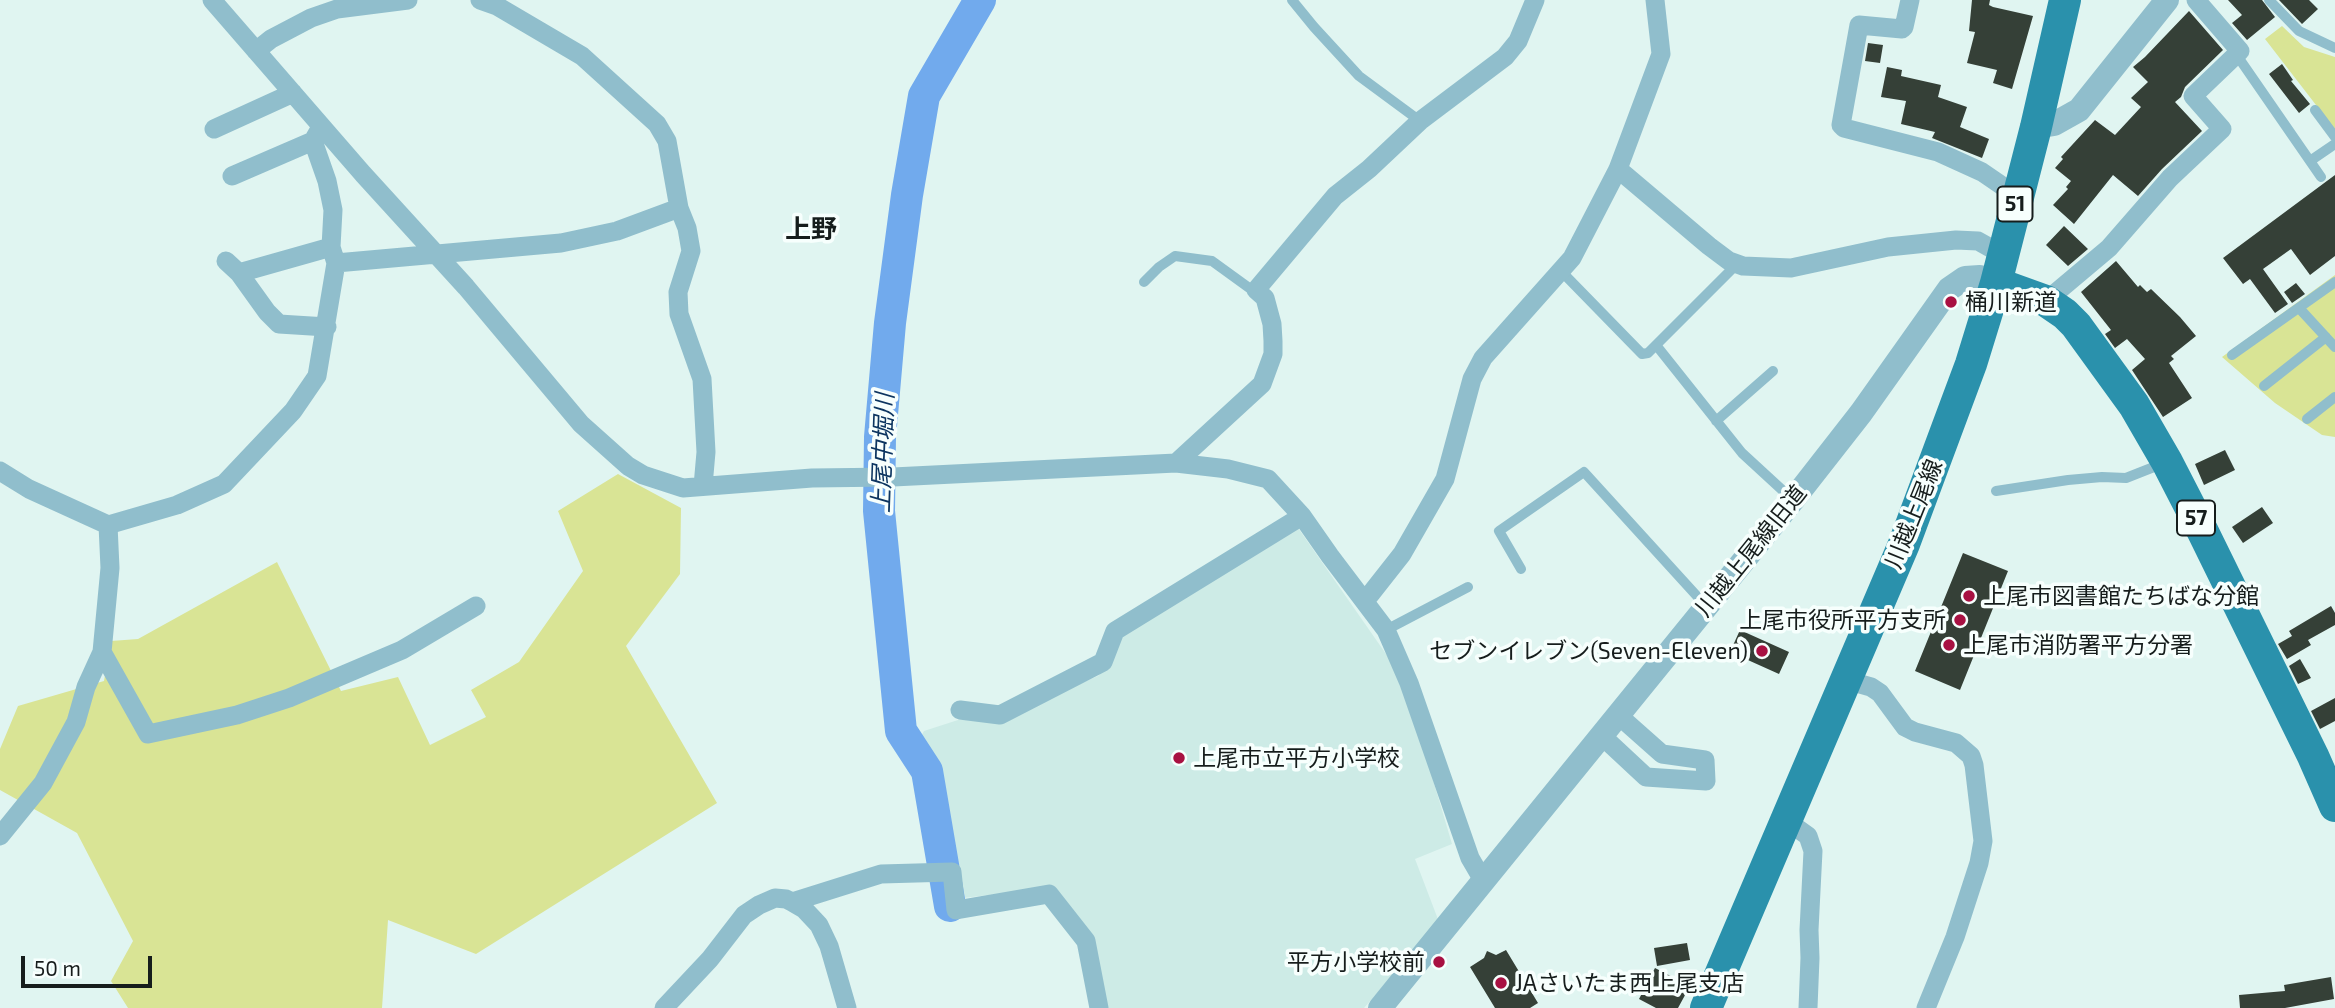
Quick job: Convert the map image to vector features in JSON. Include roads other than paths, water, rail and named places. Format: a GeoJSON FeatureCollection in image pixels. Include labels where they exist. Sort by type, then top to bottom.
{"type":"FeatureCollection","features":[{"type":"Feature","properties":{"kind":"main road","name":"川越上尾線"},"geometry":{"type":"LineString","coordinates":[[1711,1006],[1934,465],[1970,364],[1999,269],[2065,0]]}},
{"type":"Feature","properties":{"kind":"main road","name":"57"},"geometry":{"type":"LineString","coordinates":[[1999,269],[2076,325],[2134,405],[2167,462],[2301,731],[2335,806]]}},
{"type":"Feature","properties":{"kind":"street"},"geometry":{"type":"LineString","coordinates":[[212,0],[293,93],[317,134],[466,287],[581,424],[628,466],[643,475],[683,488],[812,478],[1176,463],[1228,469],[1268,480],[1303,516],[1386,630],[1409,683],[1470,858],[1484,881]]}},
{"type":"Feature","properties":{"kind":"street"},"geometry":{"type":"LineString","coordinates":[[256,51],[271,39],[311,18],[337,9],[408,0]]}},
{"type":"Feature","properties":{"kind":"street"},"geometry":{"type":"LineString","coordinates":[[480,0],[497,6],[582,56],[657,124],[667,141],[679,208],[687,228],[691,251],[678,292],[679,314],[702,379],[706,452],[703,486]]}},
{"type":"Feature","properties":{"kind":"street"},"geometry":{"type":"LineString","coordinates":[[1176,463],[1262,384],[1273,354],[1272,324],[1265,298],[1256,290],[1335,196],[1369,169],[1420,121],[1505,57],[1518,41],[1535,0]]}},
{"type":"Feature","properties":{"kind":"street"},"geometry":{"type":"LineString","coordinates":[[1365,601],[1402,554],[1445,479],[1472,379],[1483,358],[1572,258],[1618,169],[1661,54],[1655,0]]}},
{"type":"Feature","properties":{"kind":"street"},"geometry":{"type":"LineString","coordinates":[[1910,0],[1902,29],[1859,25],[1841,125],[1938,152],[1982,172],[2017,195]]}},
{"type":"Feature","properties":{"kind":"street"},"geometry":{"type":"LineString","coordinates":[[2036,127],[2054,124],[2079,110],[2167,0]]}},
{"type":"Feature","properties":{"kind":"street"},"geometry":{"type":"LineString","coordinates":[[2046,301],[2109,248],[2171,178],[2222,130],[2193,96],[2240,51],[2196,0]]}},
{"type":"Feature","properties":{"kind":"street"},"geometry":{"type":"LineString","coordinates":[[214,129],[293,93]]}},
{"type":"Feature","properties":{"kind":"street"},"geometry":{"type":"LineString","coordinates":[[232,176],[317,134]]}},
{"type":"Feature","properties":{"kind":"street"},"geometry":{"type":"LineString","coordinates":[[0,471],[29,489],[108,525],[177,505],[223,484],[293,411],[317,376],[327,327],[333,255],[333,210],[317,134]]}},
{"type":"Feature","properties":{"kind":"street"},"geometry":{"type":"LineString","coordinates":[[1618,169],[1709,246],[1743,266],[1791,268],[1888,247],[1956,240],[1978,241],[1999,269]]}},
{"type":"Feature","properties":{"kind":"street"},"geometry":{"type":"LineString","coordinates":[[327,327],[279,324],[232,267],[333,255],[436,256],[561,243],[617,231],[679,208]]}},
{"type":"Feature","properties":{"kind":"street","name":"川越上尾線旧道"},"geometry":{"type":"LineString","coordinates":[[1380,1008],[1793,500],[1861,413],[1949,289],[1965,278],[1980,277],[1999,269]]}},
{"type":"Feature","properties":{"kind":"street"},"geometry":{"type":"LineString","coordinates":[[960,710],[1000,715],[1103,663],[1115,631],[1303,516]]}},
{"type":"Feature","properties":{"kind":"street"},"geometry":{"type":"LineString","coordinates":[[0,836],[43,783],[76,722],[86,687],[102,652],[110,568],[108,525]]}},
{"type":"Feature","properties":{"kind":"street"},"geometry":{"type":"LineString","coordinates":[[102,652],[148,734],[237,715],[289,698],[402,650],[476,606]]}},
{"type":"Feature","properties":{"kind":"street"},"geometry":{"type":"LineString","coordinates":[[1846,680],[1871,687],[1880,693],[1905,727],[1956,743],[1971,756],[1974,765],[1983,841],[1979,863],[1955,937],[1926,1008]]}},
{"type":"Feature","properties":{"kind":"street"},"geometry":{"type":"LineString","coordinates":[[1602,736],[1646,777],[1706,781],[1705,760],[1662,754],[1618,715]]}},
{"type":"Feature","properties":{"kind":"street"},"geometry":{"type":"LineString","coordinates":[[1787,821],[1808,836],[1813,851],[1808,1008]]}},
{"type":"Feature","properties":{"kind":"street"},"geometry":{"type":"LineString","coordinates":[[792,902],[881,874],[953,872],[956,909],[1049,894],[1086,941],[1099,1008]]}},
{"type":"Feature","properties":{"kind":"street"},"geometry":{"type":"LineString","coordinates":[[664,1008],[710,959],[744,915],[775,898],[786,898],[804,909],[819,925],[829,946],[846,1008]]}},
{"type":"Feature","properties":{"kind":"lane"},"geometry":{"type":"LineString","coordinates":[[1292,0],[1359,76],[1420,121]]}},
{"type":"Feature","properties":{"kind":"lane"},"geometry":{"type":"LineString","coordinates":[[2269,0],[2299,31],[2335,48]]}},
{"type":"Feature","properties":{"kind":"lane"},"geometry":{"type":"LineString","coordinates":[[2236,54],[2321,177]]}},
{"type":"Feature","properties":{"kind":"lane"},"geometry":{"type":"LineString","coordinates":[[2315,110],[2335,137]]}},
{"type":"Feature","properties":{"kind":"lane"},"geometry":{"type":"LineString","coordinates":[[2310,161],[2335,144]]}},
{"type":"Feature","properties":{"kind":"lane"},"geometry":{"type":"LineString","coordinates":[[1144,282],[1158,267],[1175,256],[1212,261],[1252,290],[1256,290]]}},
{"type":"Feature","properties":{"kind":"lane"},"geometry":{"type":"LineString","coordinates":[[1561,271],[1642,354],[1656,345],[1737,264]]}},
{"type":"Feature","properties":{"kind":"lane"},"geometry":{"type":"LineString","coordinates":[[2232,355],[2335,282]]}},
{"type":"Feature","properties":{"kind":"lane"},"geometry":{"type":"LineString","coordinates":[[2299,308],[2335,347]]}},
{"type":"Feature","properties":{"kind":"lane"},"geometry":{"type":"LineString","coordinates":[[2264,386],[2326,337]]}},
{"type":"Feature","properties":{"kind":"lane"},"geometry":{"type":"LineString","coordinates":[[1656,345],[1750,461],[1793,500]]}},
{"type":"Feature","properties":{"kind":"lane"},"geometry":{"type":"LineString","coordinates":[[1716,421],[1773,371]]}},
{"type":"Feature","properties":{"kind":"lane"},"geometry":{"type":"LineString","coordinates":[[2307,419],[2335,397]]}},
{"type":"Feature","properties":{"kind":"lane"},"geometry":{"type":"LineString","coordinates":[[1996,491],[2068,480],[2126,478],[2167,462]]}},
{"type":"Feature","properties":{"kind":"lane"},"geometry":{"type":"LineString","coordinates":[[1521,569],[1499,531],[1584,472],[1706,606]]}},
{"type":"Feature","properties":{"kind":"lane"},"geometry":{"type":"LineString","coordinates":[[1386,630],[1468,587]]}},
{"type":"Feature","properties":{"kind":"waterway","name":"上尾中堀川"},"geometry":{"type":"LineString","coordinates":[[950,906],[927,771],[901,731],[879,511],[880,437],[890,323],[907,195],[924,96],[980,0]]}},
{"type":"Feature","properties":{"kind":"place","name":"桶川新道"},"geometry":{"type":"Point","coordinates":[1951,302]}},
{"type":"Feature","properties":{"kind":"place","name":"上尾市図書館たちばな分館"},"geometry":{"type":"Point","coordinates":[1969,596]}},
{"type":"Feature","properties":{"kind":"place","name":"上尾市役所平方支所"},"geometry":{"type":"Point","coordinates":[1960,620]}},
{"type":"Feature","properties":{"kind":"place","name":"上尾市消防署平方分署"},"geometry":{"type":"Point","coordinates":[1949,645]}},
{"type":"Feature","properties":{"kind":"place","name":"セブンイレブン(Seven-Eleven)"},"geometry":{"type":"Point","coordinates":[1762,651]}},
{"type":"Feature","properties":{"kind":"place","name":"上尾市立平方小学校"},"geometry":{"type":"Point","coordinates":[1179,758]}},
{"type":"Feature","properties":{"kind":"place","name":"平方小学校前"},"geometry":{"type":"Point","coordinates":[1439,962]}},
{"type":"Feature","properties":{"kind":"place","name":"JAさいたま西上尾支店"},"geometry":{"type":"Point","coordinates":[1501,983]}},
{"type":"Feature","properties":{"kind":"district","name":"上野"},"geometry":{"type":"Point","coordinates":[811,229]}}]}
